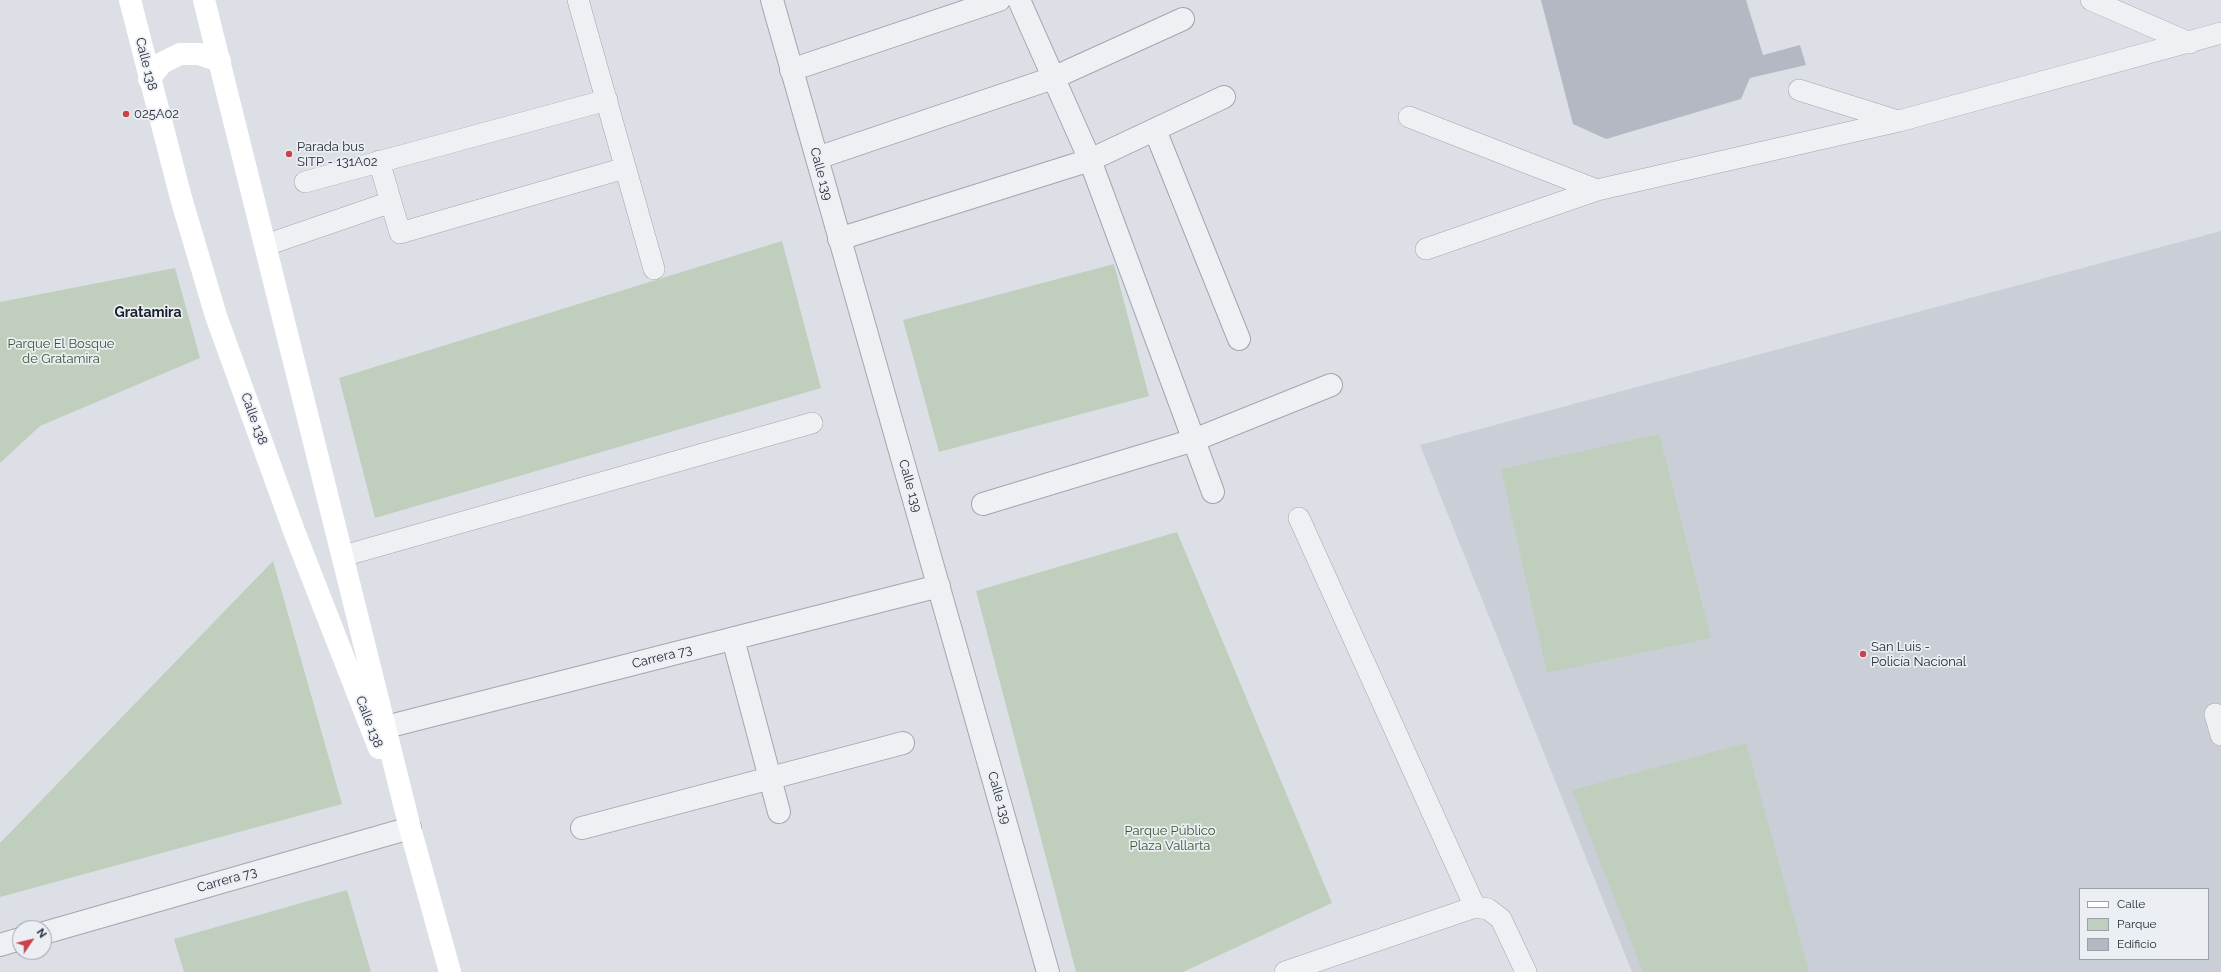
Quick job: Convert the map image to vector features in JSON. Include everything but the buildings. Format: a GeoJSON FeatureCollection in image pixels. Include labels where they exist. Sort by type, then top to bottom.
{"type":"FeatureCollection","features":[{"type":"Feature","properties":{"kind":"main road","name":"Calle 138"},"geometry":{"type":"LineString","coordinates":[[130,0],[149,79],[216,316],[294,531],[410,828]]}},
{"type":"Feature","properties":{"kind":"main road","name":"Calle 138"},"geometry":{"type":"LineString","coordinates":[[204,0],[410,828],[450,972]]}},
{"type":"Feature","properties":{"kind":"main road"},"geometry":{"type":"LineString","coordinates":[[149,79],[162,63],[180,54],[199,54],[220,61]]}},
{"type":"Feature","properties":{"kind":"street","name":"Calle 139"},"geometry":{"type":"LineString","coordinates":[[772,0],[1048,972]]}},
{"type":"Feature","properties":{"kind":"street"},"geometry":{"type":"LineString","coordinates":[[791,70],[999,0]]}},
{"type":"Feature","properties":{"kind":"street"},"geometry":{"type":"LineString","coordinates":[[1020,0],[1090,160],[1213,492]]}},
{"type":"Feature","properties":{"kind":"street"},"geometry":{"type":"LineString","coordinates":[[817,158],[1053,78],[1183,19]]}},
{"type":"Feature","properties":{"kind":"street"},"geometry":{"type":"LineString","coordinates":[[839,239],[1090,160],[1224,97]]}},
{"type":"Feature","properties":{"kind":"street"},"geometry":{"type":"LineString","coordinates":[[1155,130],[1239,338]]}},
{"type":"Feature","properties":{"kind":"street"},"geometry":{"type":"LineString","coordinates":[[983,504],[1194,440],[1331,385]]}},
{"type":"Feature","properties":{"kind":"street","name":"Carrera 73"},"geometry":{"type":"LineString","coordinates":[[386,727],[939,586]]}},
{"type":"Feature","properties":{"kind":"street"},"geometry":{"type":"LineString","coordinates":[[733,639],[779,812]]}},
{"type":"Feature","properties":{"kind":"street"},"geometry":{"type":"LineString","coordinates":[[582,828],[903,743]]}},
{"type":"Feature","properties":{"kind":"street","name":"Carrera 73"},"geometry":{"type":"LineString","coordinates":[[52,930],[410,828]]}},
{"type":"Feature","properties":{"kind":"street"},"geometry":{"type":"LineString","coordinates":[[0,945],[12,941]]}},
{"type":"Feature","properties":{"kind":"lane"},"geometry":{"type":"LineString","coordinates":[[578,0],[654,269]]}},
{"type":"Feature","properties":{"kind":"lane"},"geometry":{"type":"LineString","coordinates":[[2091,0],[2190,43]]}},
{"type":"Feature","properties":{"kind":"lane"},"geometry":{"type":"LineString","coordinates":[[1426,249],[1597,190],[1899,121],[2190,43],[2221,33]]}},
{"type":"Feature","properties":{"kind":"lane"},"geometry":{"type":"LineString","coordinates":[[1798,90],[1899,121]]}},
{"type":"Feature","properties":{"kind":"lane"},"geometry":{"type":"LineString","coordinates":[[305,182],[606,100]]}},
{"type":"Feature","properties":{"kind":"lane"},"geometry":{"type":"LineString","coordinates":[[1409,117],[1597,190]]}},
{"type":"Feature","properties":{"kind":"lane"},"geometry":{"type":"LineString","coordinates":[[379,162],[400,233],[626,168]]}},
{"type":"Feature","properties":{"kind":"lane"},"geometry":{"type":"LineString","coordinates":[[266,245],[391,202]]}},
{"type":"Feature","properties":{"kind":"lane"},"geometry":{"type":"LineString","coordinates":[[343,556],[812,423]]}},
{"type":"Feature","properties":{"kind":"lane"},"geometry":{"type":"LineString","coordinates":[[1299,518],[1475,908]]}},
{"type":"Feature","properties":{"kind":"lane"},"geometry":{"type":"LineString","coordinates":[[2215,714],[2221,735]]}},
{"type":"Feature","properties":{"kind":"lane"},"geometry":{"type":"LineString","coordinates":[[1285,972],[1323,966],[1475,908],[1488,909],[1501,919],[1526,972]]}},
{"type":"Feature","properties":{"kind":"shaded area","name":"San Luis - Policía Nacional"},"geometry":{"type":"Polygon","coordinates":[[[2221,231],[2221,972],[1632,972],[1420,445],[2221,231]]]}},
{"type":"Feature","properties":{"kind":"green space"},"geometry":{"type":"Polygon","coordinates":[[[782,241],[821,388],[375,518],[339,378],[782,241]]]}},
{"type":"Feature","properties":{"kind":"green space"},"geometry":{"type":"Polygon","coordinates":[[[1114,264],[1149,396],[939,452],[903,320],[1114,264]]]}},
{"type":"Feature","properties":{"kind":"green space","name":"Parque El Bosque de Gratamira"},"geometry":{"type":"Polygon","coordinates":[[[175,268],[200,358],[40,426],[0,463],[0,302],[175,268]]]}},
{"type":"Feature","properties":{"kind":"green space"},"geometry":{"type":"Polygon","coordinates":[[[1659,434],[1711,638],[1547,673],[1501,469],[1659,434]]]}},
{"type":"Feature","properties":{"kind":"green space","name":"Parque Público Plaza Vallarta"},"geometry":{"type":"Polygon","coordinates":[[[1177,532],[1332,903],[1183,972],[1076,972],[976,591],[1177,532]]]}},
{"type":"Feature","properties":{"kind":"green space"},"geometry":{"type":"Polygon","coordinates":[[[273,561],[342,804],[0,897],[0,843],[273,561]]]}},
{"type":"Feature","properties":{"kind":"green space"},"geometry":{"type":"Polygon","coordinates":[[[1746,743],[1809,972],[1643,972],[1572,790],[1746,743]]]}},
{"type":"Feature","properties":{"kind":"green space"},"geometry":{"type":"Polygon","coordinates":[[[347,890],[371,972],[184,972],[174,939],[347,890]]]}},
{"type":"Feature","properties":{"kind":"place","name":"025A02"},"geometry":{"type":"Point","coordinates":[126,114]}},
{"type":"Feature","properties":{"kind":"place","name":"Parada bus SITP - 131A02"},"geometry":{"type":"Point","coordinates":[289,154]}},
{"type":"Feature","properties":{"kind":"place","name":"San Luis - Policía Nacional"},"geometry":{"type":"Point","coordinates":[1863,654]}},
{"type":"Feature","properties":{"kind":"district","name":"Gratamira"},"geometry":{"type":"Point","coordinates":[148,313]}}]}
